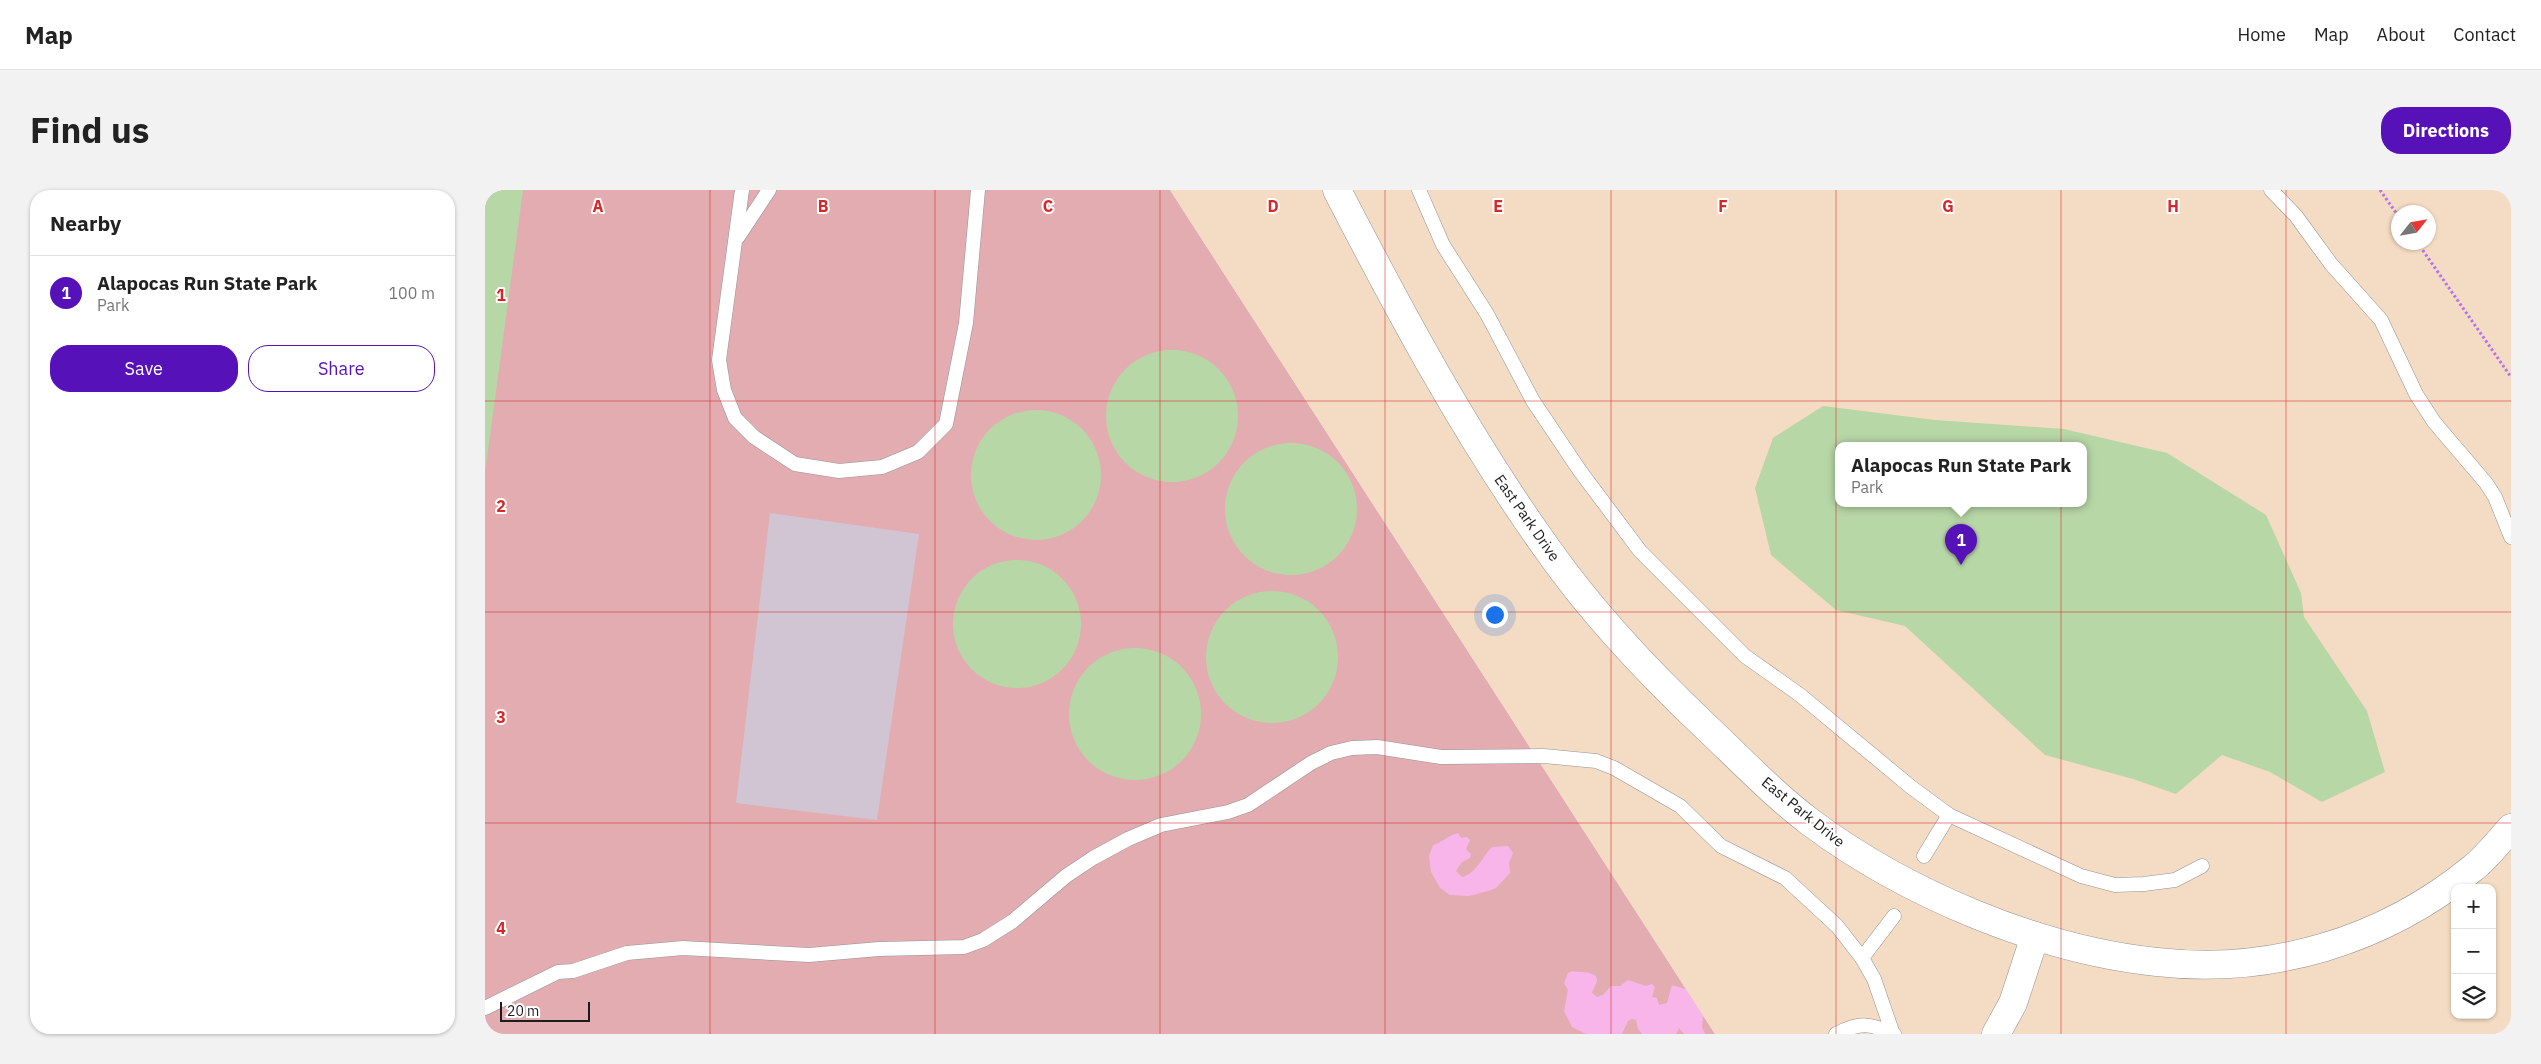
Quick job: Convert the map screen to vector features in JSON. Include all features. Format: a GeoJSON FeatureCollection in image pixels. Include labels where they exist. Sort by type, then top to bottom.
{"type":"FeatureCollection","features":[{"type":"Feature","properties":{"kind":"street","name":"East Park Drive"},"geometry":{"type":"LineString","coordinates":[[1337,190],[1394,301],[1483,455],[1579,591],[1668,691],[1807,820],[1861,858],[1917,888],[2035,936],[2129,959],[2191,966],[2253,964],[2308,953],[2370,932],[2419,907],[2475,866],[2511,828]]}},
{"type":"Feature","properties":{"kind":"street"},"geometry":{"type":"LineString","coordinates":[[1996,1034],[2013,1004],[2035,936]]}},
{"type":"Feature","properties":{"kind":"lane"},"geometry":{"type":"LineString","coordinates":[[742,190],[719,360],[724,390],[735,418],[753,437],[795,464],[839,471],[882,467],[918,452],[946,424],[966,323],[978,190]]}},
{"type":"Feature","properties":{"kind":"lane"},"geometry":{"type":"LineString","coordinates":[[735,242],[769,190]]}},
{"type":"Feature","properties":{"kind":"lane"},"geometry":{"type":"LineString","coordinates":[[1419,190],[1443,245],[1487,314],[1533,401],[1580,472],[1639,551],[1745,656],[1800,695],[1911,787],[1949,814],[2081,876],[2115,885],[2175,880],[2202,866]]}},
{"type":"Feature","properties":{"kind":"lane"},"geometry":{"type":"LineString","coordinates":[[2271,190],[2295,216],[2331,264],[2381,320],[2416,394],[2434,422],[2486,483],[2495,497],[2511,537]]}},
{"type":"Feature","properties":{"kind":"lane"},"geometry":{"type":"LineString","coordinates":[[485,1008],[558,972],[573,971],[627,952],[683,948],[809,955],[879,949],[964,947],[983,940],[1013,921],[1066,876],[1093,858],[1129,839],[1161,825],[1228,812],[1248,805],[1311,763],[1331,753],[1352,748],[1377,747],[1441,757],[1544,756],[1596,761],[1614,768],[1680,806],[1710,837],[1726,849],[1748,858],[1785,878],[1837,926],[1862,958],[1874,979],[1894,1034]]}},
{"type":"Feature","properties":{"kind":"lane"},"geometry":{"type":"LineString","coordinates":[[1924,856],[1949,814]]}},
{"type":"Feature","properties":{"kind":"lane"},"geometry":{"type":"LineString","coordinates":[[1862,958],[1894,916]]}},
{"type":"Feature","properties":{"kind":"lane"},"geometry":{"type":"LineString","coordinates":[[1836,1034],[1852,1026],[1870,1024],[1894,1034]]}},
{"type":"Feature","properties":{"kind":"path"},"geometry":{"type":"LineString","coordinates":[[2380,190],[2391,206]]}},
{"type":"Feature","properties":{"kind":"path"},"geometry":{"type":"LineString","coordinates":[[2423,250],[2511,377]]}},
{"type":"Feature","properties":{"kind":"shaded area"},"geometry":{"type":"Polygon","coordinates":[[[485,190],[1170,190],[1715,1034],[485,1034],[485,190]]]}},
{"type":"Feature","properties":{"kind":"shaded area"},"geometry":{"type":"Polygon","coordinates":[[[485,190],[523,190],[485,473],[485,190]]]}},
{"type":"Feature","properties":{"kind":"shaded area"},"geometry":{"type":"Polygon","coordinates":[[[1170,190],[2511,190],[2511,1034],[1715,1034],[1170,190]]]}},
{"type":"Feature","properties":{"kind":"shaded area"},"geometry":{"type":"Polygon","coordinates":[[[1172,350],[1185,351],[1197,355],[1219,369],[1233,391],[1237,403],[1237,429],[1233,441],[1219,463],[1197,477],[1185,481],[1172,482],[1159,481],[1147,477],[1125,463],[1111,441],[1107,429],[1106,416],[1107,403],[1111,391],[1125,369],[1147,355],[1159,351],[1172,350]]]}},
{"type":"Feature","properties":{"kind":"shaded area"},"geometry":{"type":"Polygon","coordinates":[[[1823,406],[1935,420],[2064,429],[2167,453],[2266,515],[2301,593],[2304,617],[2367,711],[2385,772],[2322,802],[2270,772],[2222,755],[2176,794],[2133,779],[2045,755],[1905,626],[1836,610],[1771,555],[1755,488],[1773,438],[1823,406]]]}},
{"type":"Feature","properties":{"kind":"shaded area"},"geometry":{"type":"Polygon","coordinates":[[[1036,410],[1049,411],[1061,415],[1082,429],[1096,450],[1100,462],[1100,488],[1096,500],[1082,521],[1061,535],[1049,539],[1036,540],[1023,539],[1011,535],[990,521],[976,500],[972,488],[971,475],[972,462],[976,450],[990,429],[1011,415],[1023,411],[1036,410]]]}},
{"type":"Feature","properties":{"kind":"shaded area"},"geometry":{"type":"Polygon","coordinates":[[[1291,443],[1316,448],[1328,454],[1346,472],[1352,484],[1357,509],[1352,534],[1346,546],[1328,564],[1316,570],[1291,575],[1266,570],[1254,564],[1236,546],[1230,534],[1225,509],[1230,484],[1236,472],[1254,454],[1266,448],[1291,443]]]}},
{"type":"Feature","properties":{"kind":"shaded area"},"geometry":{"type":"Polygon","coordinates":[[[1017,560],[1042,565],[1062,579],[1076,599],[1081,624],[1076,649],[1062,669],[1042,683],[1017,688],[992,683],[972,669],[958,649],[953,624],[958,599],[972,579],[992,565],[1017,560]]]}},
{"type":"Feature","properties":{"kind":"shaded area"},"geometry":{"type":"Polygon","coordinates":[[[1272,591],[1297,596],[1309,602],[1327,620],[1333,632],[1338,657],[1333,682],[1327,694],[1309,712],[1297,718],[1272,723],[1247,718],[1235,712],[1217,694],[1211,682],[1206,657],[1211,632],[1217,620],[1235,602],[1247,596],[1272,591]]]}},
{"type":"Feature","properties":{"kind":"shaded area"},"geometry":{"type":"Polygon","coordinates":[[[1135,648],[1160,653],[1171,659],[1181,668],[1190,678],[1196,689],[1201,714],[1196,739],[1190,750],[1181,760],[1171,769],[1160,775],[1135,780],[1110,775],[1099,769],[1089,760],[1080,750],[1074,739],[1069,714],[1074,689],[1080,678],[1089,668],[1099,659],[1110,653],[1135,648]]]}},
{"type":"Feature","properties":{"kind":"sand"},"geometry":{"type":"Polygon","coordinates":[[[1458,833],[1461,838],[1467,837],[1470,840],[1466,849],[1471,854],[1470,858],[1462,862],[1456,871],[1462,877],[1467,876],[1475,869],[1492,847],[1508,846],[1513,853],[1509,863],[1510,873],[1496,888],[1469,896],[1450,895],[1440,888],[1431,872],[1429,856],[1433,845],[1458,833]]]}},
{"type":"Feature","properties":{"kind":"sand"},"geometry":{"type":"Polygon","coordinates":[[[1573,971],[1588,973],[1597,977],[1592,993],[1597,997],[1603,995],[1611,986],[1620,986],[1628,980],[1646,986],[1652,984],[1655,987],[1652,997],[1657,998],[1659,1005],[1667,1003],[1672,985],[1685,989],[1689,984],[1709,1014],[1703,1017],[1702,1027],[1705,1034],[1684,1034],[1679,1028],[1676,1034],[1642,1034],[1638,1029],[1636,1020],[1632,1019],[1628,1021],[1622,1034],[1586,1034],[1572,1027],[1564,1011],[1568,990],[1564,983],[1568,973],[1573,971]]]}},
{"type":"Feature","properties":{"kind":"building"},"geometry":{"type":"Polygon","coordinates":[[[770,513],[919,534],[877,820],[736,803],[770,513]]]}},
{"type":"Feature","properties":{"kind":"place","name":"Alapocas Run State Park"},"geometry":{"type":"Point","coordinates":[1961,565]}}]}
